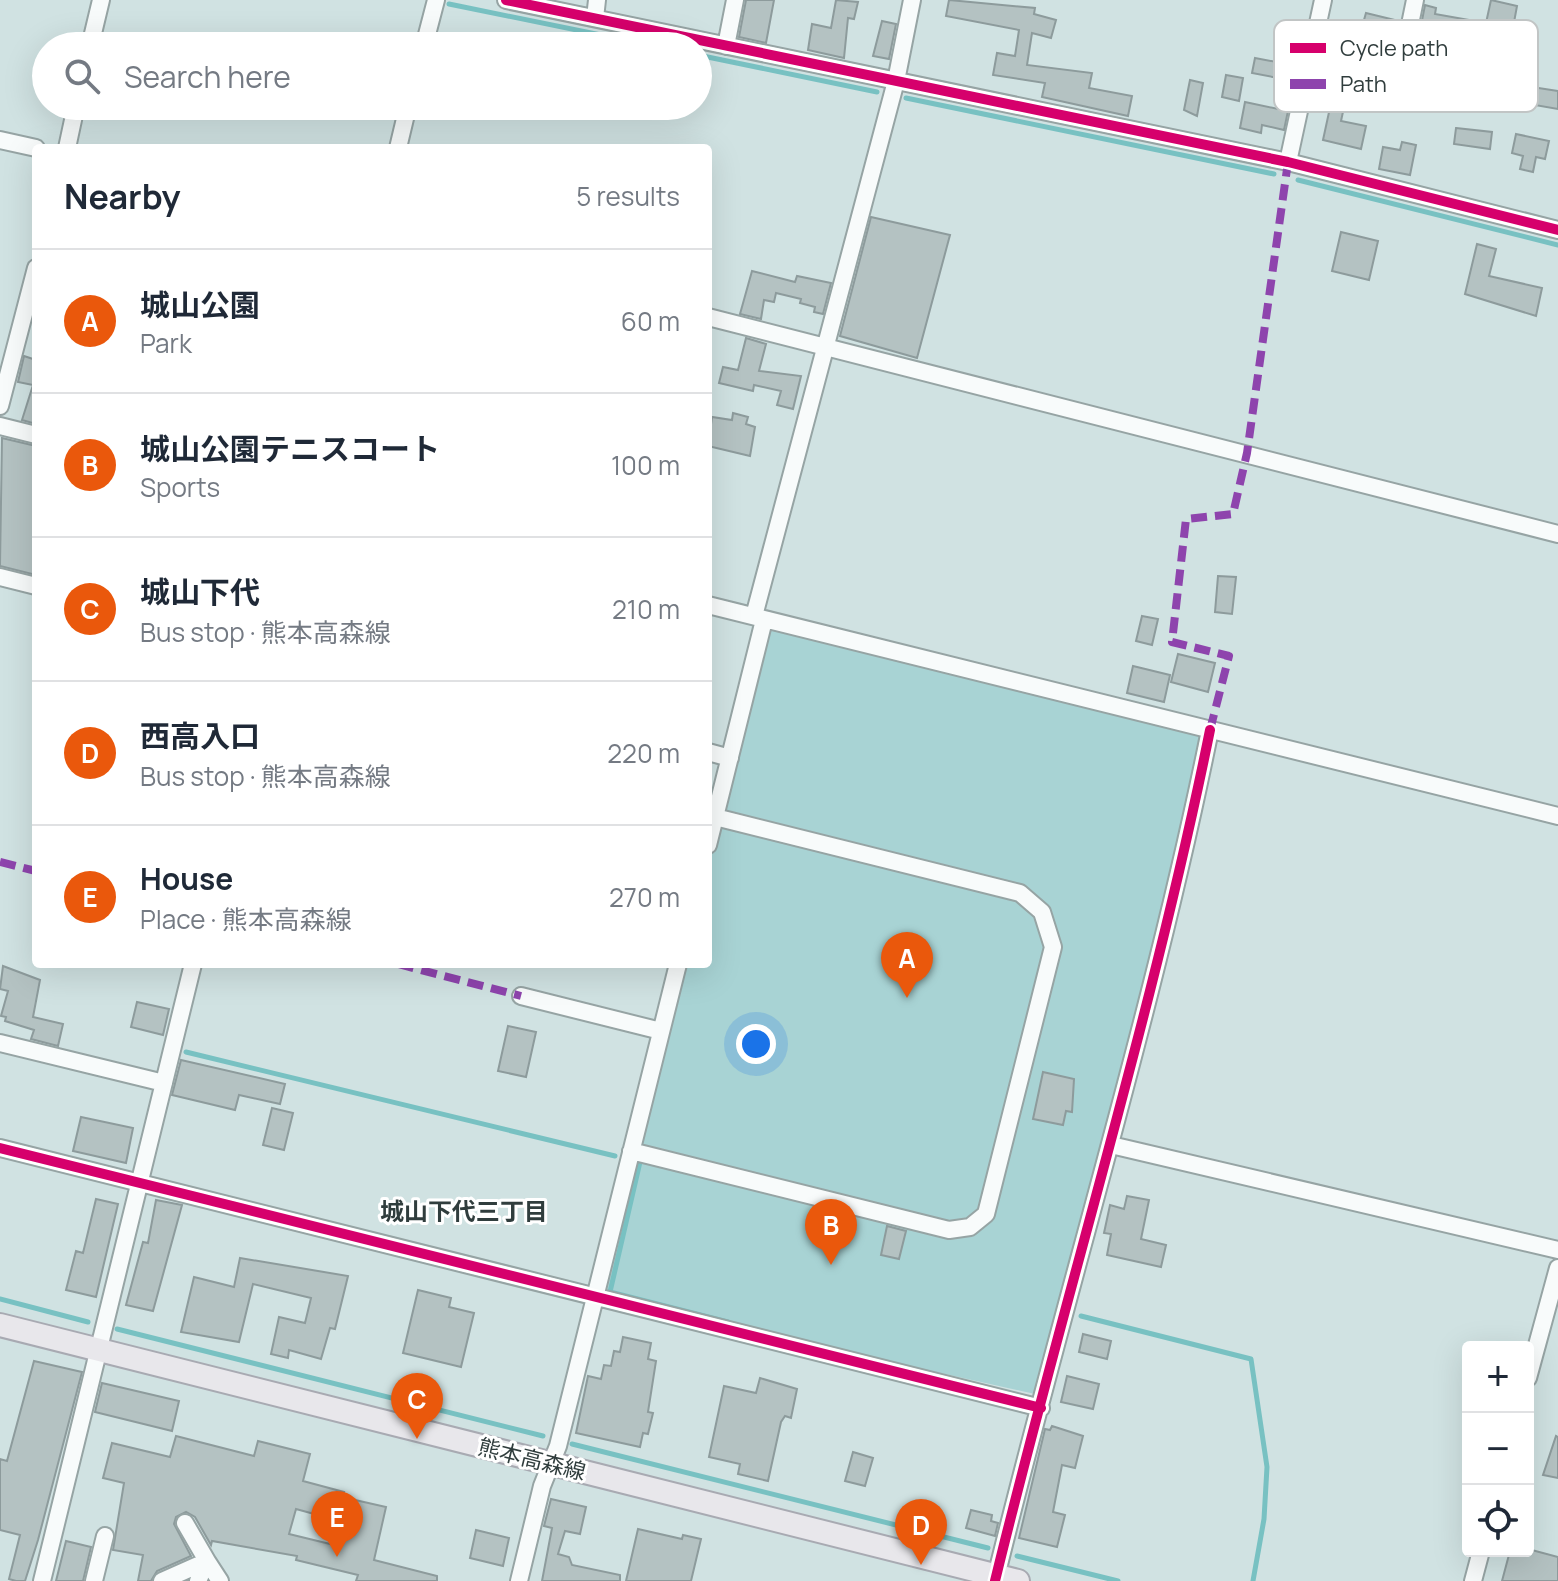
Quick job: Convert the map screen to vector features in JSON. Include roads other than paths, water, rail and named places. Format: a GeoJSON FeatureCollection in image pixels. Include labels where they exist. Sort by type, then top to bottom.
{"type":"FeatureCollection","features":[{"type":"Feature","properties":{"kind":"main road","name":"熊本高森線"},"geometry":{"type":"LineString","coordinates":[[0,1325],[1003,1579]]}},
{"type":"Feature","properties":{"kind":"street"},"geometry":{"type":"LineString","coordinates":[[93,32],[101,0]]}},
{"type":"Feature","properties":{"kind":"street"},"geometry":{"type":"LineString","coordinates":[[428,32],[436,0]]}},
{"type":"Feature","properties":{"kind":"street"},"geometry":{"type":"LineString","coordinates":[[506,0],[550,4],[595,18],[660,32]]}},
{"type":"Feature","properties":{"kind":"street"},"geometry":{"type":"LineString","coordinates":[[595,18],[597,0]]}},
{"type":"Feature","properties":{"kind":"street"},"geometry":{"type":"LineString","coordinates":[[726,46],[735,0]]}},
{"type":"Feature","properties":{"kind":"street"},"geometry":{"type":"LineString","coordinates":[[712,829],[759,618],[825,346],[896,81],[912,0]]}},
{"type":"Feature","properties":{"kind":"street"},"geometry":{"type":"LineString","coordinates":[[1319,20],[1323,0]]}},
{"type":"Feature","properties":{"kind":"street"},"geometry":{"type":"LineString","coordinates":[[1411,20],[1415,0]]}},
{"type":"Feature","properties":{"kind":"street"},"geometry":{"type":"LineString","coordinates":[[712,43],[1288,162],[1558,230]]}},
{"type":"Feature","properties":{"kind":"street"},"geometry":{"type":"LineString","coordinates":[[1288,162],[1299,112]]}},
{"type":"Feature","properties":{"kind":"street"},"geometry":{"type":"LineString","coordinates":[[68,144],[73,120]]}},
{"type":"Feature","properties":{"kind":"street"},"geometry":{"type":"LineString","coordinates":[[399,144],[405,120]]}},
{"type":"Feature","properties":{"kind":"street"},"geometry":{"type":"LineString","coordinates":[[0,140],[32,147]]}},
{"type":"Feature","properties":{"kind":"street"},"geometry":{"type":"LineString","coordinates":[[0,406],[32,283]]}},
{"type":"Feature","properties":{"kind":"street"},"geometry":{"type":"LineString","coordinates":[[712,318],[1558,534]]}},
{"type":"Feature","properties":{"kind":"street"},"geometry":{"type":"LineString","coordinates":[[0,426],[32,434]]}},
{"type":"Feature","properties":{"kind":"street"},"geometry":{"type":"LineString","coordinates":[[0,577],[32,585]]}},
{"type":"Feature","properties":{"kind":"street"},"geometry":{"type":"LineString","coordinates":[[712,606],[1558,816]]}},
{"type":"Feature","properties":{"kind":"street"},"geometry":{"type":"LineString","coordinates":[[1003,1579],[1041,1408],[1186,849],[1210,730]]}},
{"type":"Feature","properties":{"kind":"street"},"geometry":{"type":"LineString","coordinates":[[712,753],[730,758]]}},
{"type":"Feature","properties":{"kind":"street"},"geometry":{"type":"LineString","coordinates":[[631,1151],[949,1230],[970,1227],[986,1214],[1053,947],[1048,923],[1033,901],[1020,893],[715,817]]}},
{"type":"Feature","properties":{"kind":"street"},"geometry":{"type":"LineString","coordinates":[[42,1581],[192,968]]}},
{"type":"Feature","properties":{"kind":"street"},"geometry":{"type":"LineString","coordinates":[[519,1581],[595,1296],[677,968]]}},
{"type":"Feature","properties":{"kind":"street"},"geometry":{"type":"LineString","coordinates":[[521,996],[661,1031]]}},
{"type":"Feature","properties":{"kind":"street"},"geometry":{"type":"LineString","coordinates":[[0,1043],[164,1083]]}},
{"type":"Feature","properties":{"kind":"street"},"geometry":{"type":"LineString","coordinates":[[1111,1145],[1558,1250]]}},
{"type":"Feature","properties":{"kind":"street"},"geometry":{"type":"LineString","coordinates":[[0,1148],[1041,1408]]}},
{"type":"Feature","properties":{"kind":"street"},"geometry":{"type":"LineString","coordinates":[[1534,1356],[1558,1268]]}},
{"type":"Feature","properties":{"kind":"street"},"geometry":{"type":"LineString","coordinates":[[185,1523],[220,1581]]}},
{"type":"Feature","properties":{"kind":"street"},"geometry":{"type":"LineString","coordinates":[[94,1581],[105,1536]]}},
{"type":"Feature","properties":{"kind":"street"},"geometry":{"type":"LineString","coordinates":[[1473,1581],[1479,1557]]}},
{"type":"Feature","properties":{"kind":"street"},"geometry":{"type":"LineString","coordinates":[[162,1581],[207,1561]]}},
{"type":"Feature","properties":{"kind":"street"},"geometry":{"type":"LineString","coordinates":[[198,1581],[207,1561]]}},
{"type":"Feature","properties":{"kind":"waterway"},"geometry":{"type":"LineString","coordinates":[[449,4],[586,32]]}},
{"type":"Feature","properties":{"kind":"waterway"},"geometry":{"type":"LineString","coordinates":[[712,58],[877,92]]}},
{"type":"Feature","properties":{"kind":"waterway"},"geometry":{"type":"LineString","coordinates":[[906,98],[1274,174]]}},
{"type":"Feature","properties":{"kind":"waterway"},"geometry":{"type":"LineString","coordinates":[[1298,180],[1558,245]]}},
{"type":"Feature","properties":{"kind":"waterway"},"geometry":{"type":"LineString","coordinates":[[186,1052],[615,1156]]}},
{"type":"Feature","properties":{"kind":"waterway"},"geometry":{"type":"LineString","coordinates":[[640,1162],[610,1292],[728,1322]]}},
{"type":"Feature","properties":{"kind":"waterway"},"geometry":{"type":"LineString","coordinates":[[0,1299],[88,1322]]}},
{"type":"Feature","properties":{"kind":"waterway"},"geometry":{"type":"LineString","coordinates":[[1081,1316],[1251,1359],[1267,1467],[1264,1519],[1253,1581]]}},
{"type":"Feature","properties":{"kind":"waterway"},"geometry":{"type":"LineString","coordinates":[[117,1329],[543,1436]]}},
{"type":"Feature","properties":{"kind":"waterway"},"geometry":{"type":"LineString","coordinates":[[572,1444],[988,1548]]}},
{"type":"Feature","properties":{"kind":"waterway"},"geometry":{"type":"LineString","coordinates":[[1017,1556],[1118,1581]]}},
{"type":"Feature","properties":{"kind":"place","name":"城山公園"},"geometry":{"type":"Point","coordinates":[907,998]}},
{"type":"Feature","properties":{"kind":"place","name":"城山公園テニスコート"},"geometry":{"type":"Point","coordinates":[831,1265]}},
{"type":"Feature","properties":{"kind":"place","name":"城山下代"},"geometry":{"type":"Point","coordinates":[417,1439]}},
{"type":"Feature","properties":{"kind":"place","name":"House"},"geometry":{"type":"Point","coordinates":[337,1557]}},
{"type":"Feature","properties":{"kind":"place","name":"西高入口"},"geometry":{"type":"Point","coordinates":[921,1565]}},
{"type":"Feature","properties":{"kind":"district","name":"城山下代三丁目"},"geometry":{"type":"Point","coordinates":[464,1212]}}]}
